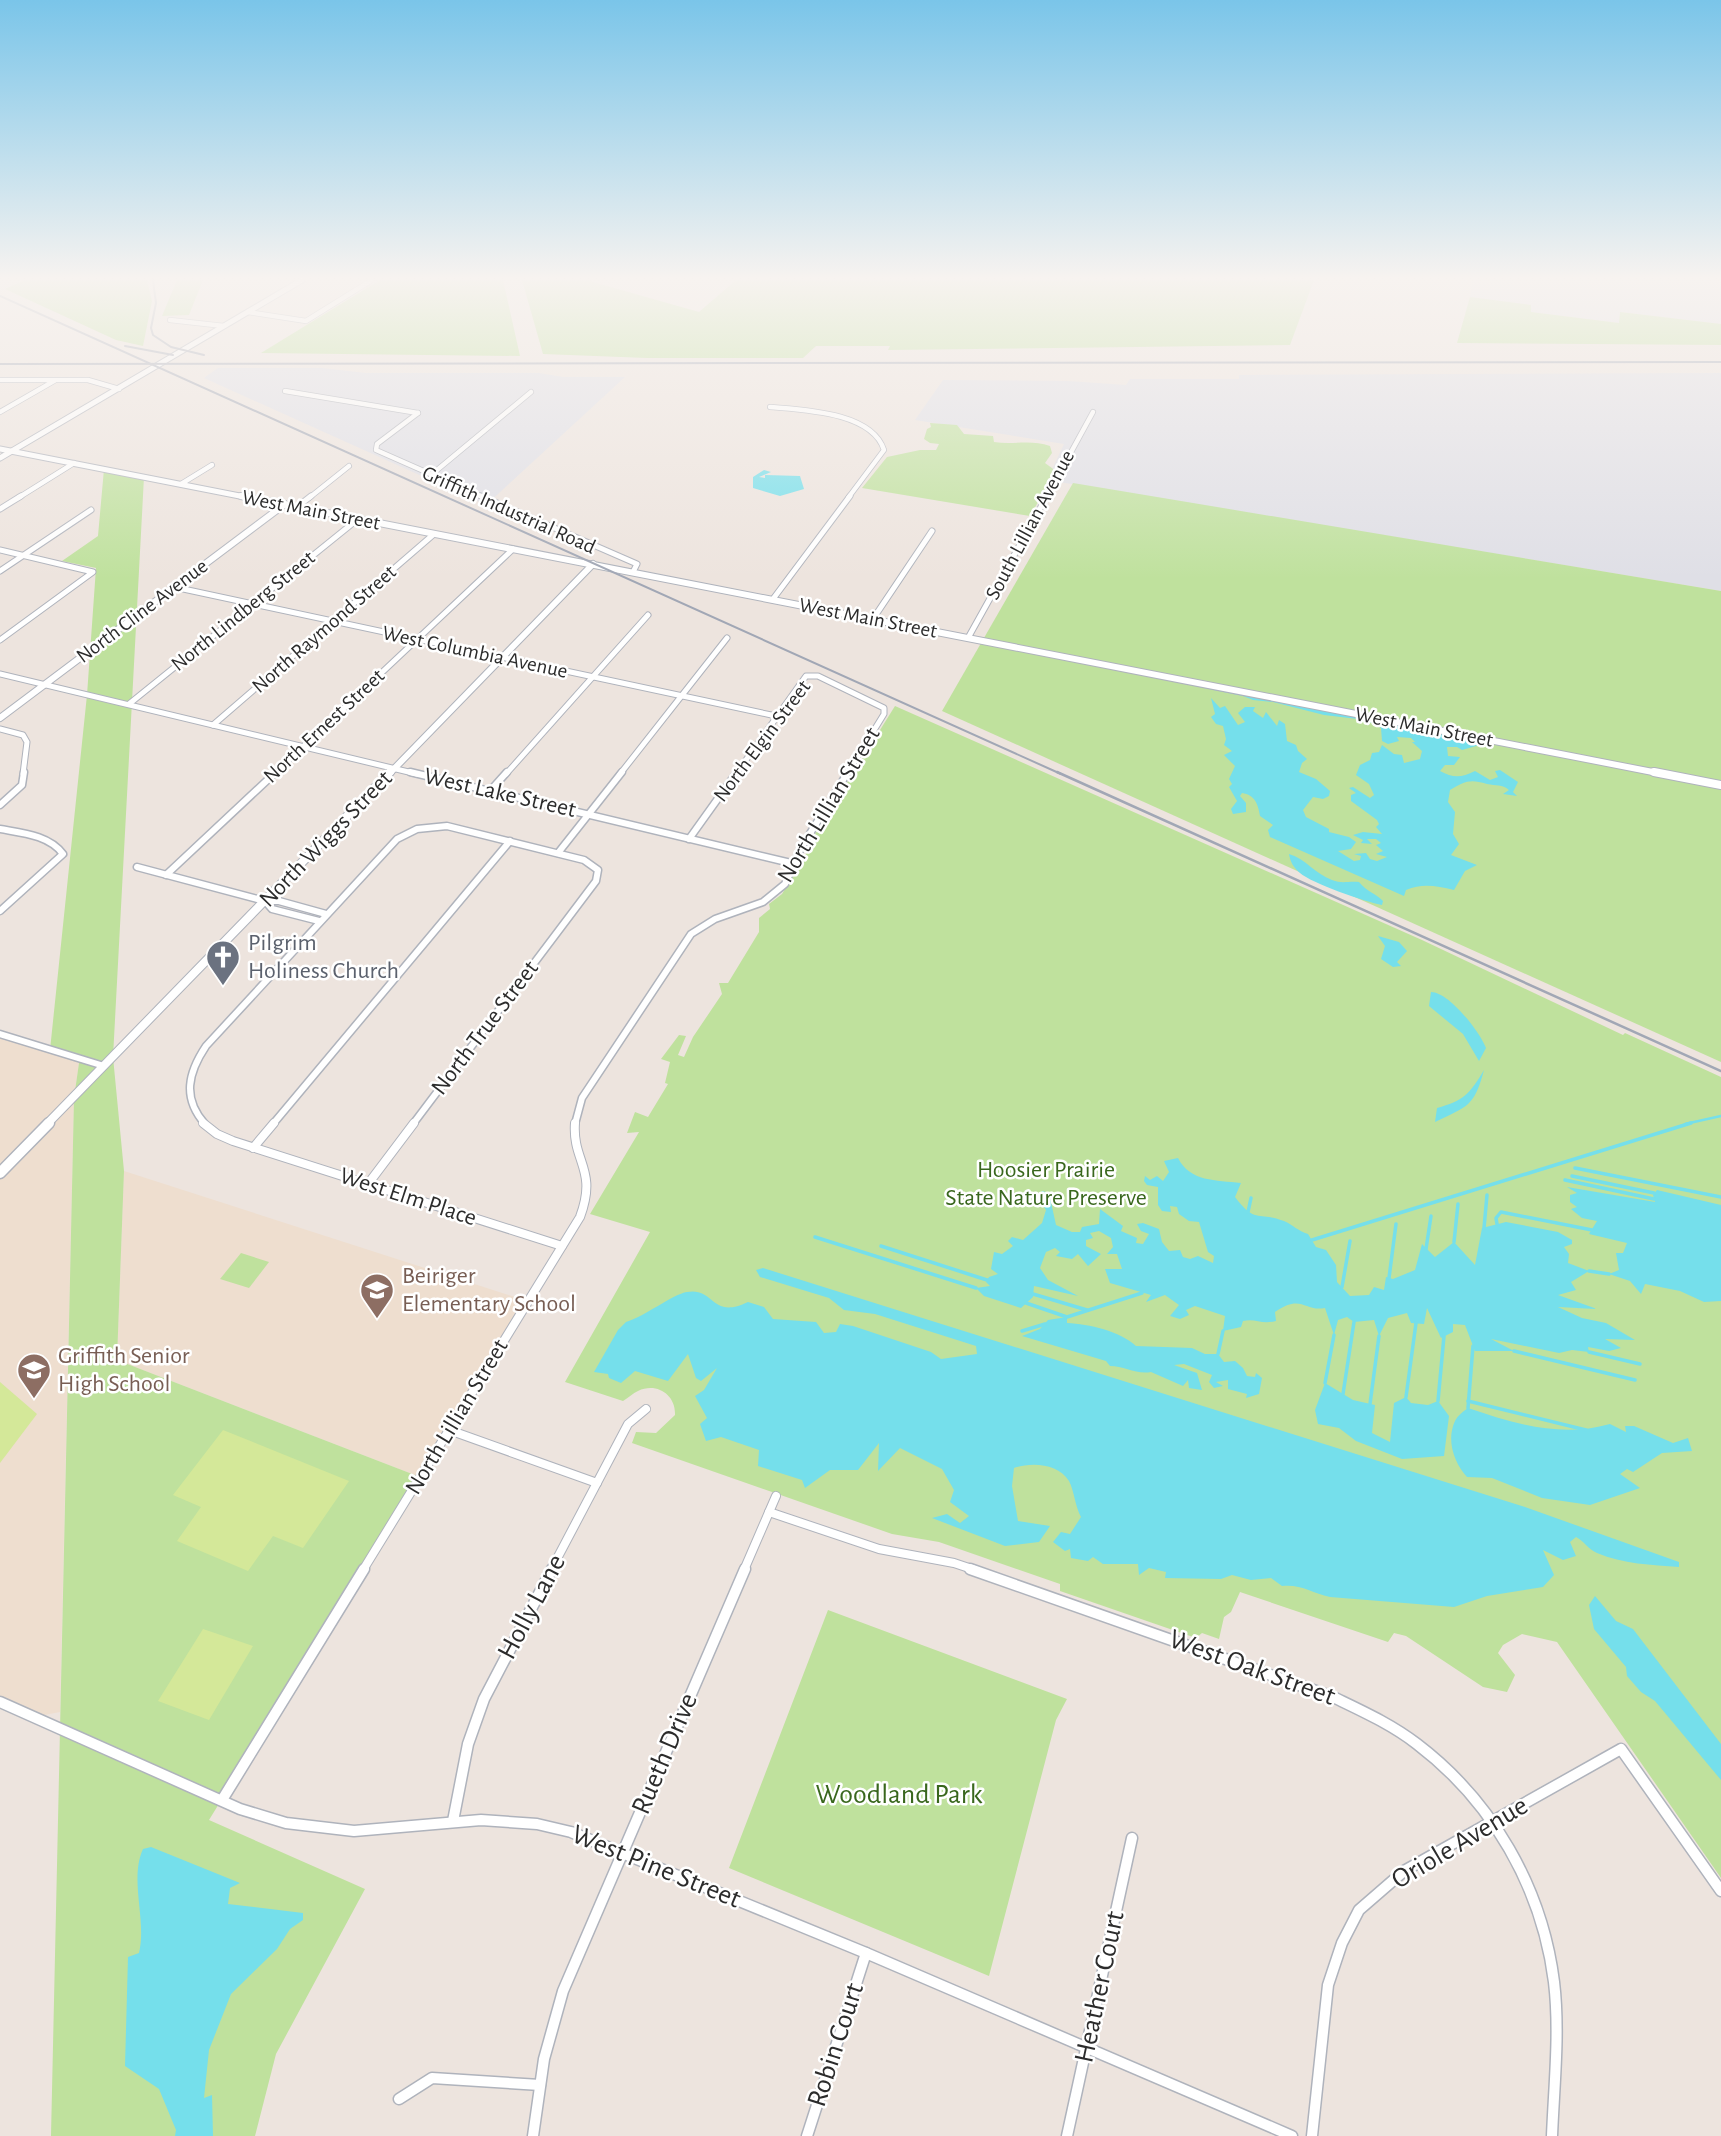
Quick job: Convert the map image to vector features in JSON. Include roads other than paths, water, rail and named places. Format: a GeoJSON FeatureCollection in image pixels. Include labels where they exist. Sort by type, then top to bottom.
{"type":"FeatureCollection","features":[{"type":"Feature","properties":{"kind":"street"},"geometry":{"type":"LineString","coordinates":[[0,380],[89,380],[119,389]]}},
{"type":"Feature","properties":{"kind":"street"},"geometry":{"type":"LineString","coordinates":[[0,412],[56,380]]}},
{"type":"Feature","properties":{"kind":"street"},"geometry":{"type":"LineString","coordinates":[[0,458],[135,380]]}},
{"type":"Feature","properties":{"kind":"street","name":"Griffith Industrial Road"},"geometry":{"type":"LineString","coordinates":[[285,391],[418,413],[375,448],[636,564],[633,572]]}},
{"type":"Feature","properties":{"kind":"street"},"geometry":{"type":"LineString","coordinates":[[431,475],[531,392]]}},
{"type":"Feature","properties":{"kind":"street"},"geometry":{"type":"LineString","coordinates":[[770,407],[810,412],[849,422],[875,434],[884,447],[882,456],[773,600]]}},
{"type":"Feature","properties":{"kind":"street","name":"South Lillian Avenue"},"geometry":{"type":"LineString","coordinates":[[968,638],[1093,412]]}},
{"type":"Feature","properties":{"kind":"street","name":"West Main Street"},"geometry":{"type":"LineString","coordinates":[[0,449],[1721,785]]}},
{"type":"Feature","properties":{"kind":"street"},"geometry":{"type":"LineString","coordinates":[[0,509],[74,463]]}},
{"type":"Feature","properties":{"kind":"street"},"geometry":{"type":"LineString","coordinates":[[181,484],[212,465]]}},
{"type":"Feature","properties":{"kind":"street"},"geometry":{"type":"LineString","coordinates":[[298,507],[349,466]]}},
{"type":"Feature","properties":{"kind":"street","name":"North Cline Avenue"},"geometry":{"type":"LineString","coordinates":[[0,718],[285,504]]}},
{"type":"Feature","properties":{"kind":"street"},"geometry":{"type":"LineString","coordinates":[[0,571],[91,510]]}},
{"type":"Feature","properties":{"kind":"street","name":"North Lindberg Street"},"geometry":{"type":"LineString","coordinates":[[129,704],[359,519]]}},
{"type":"Feature","properties":{"kind":"street"},"geometry":{"type":"LineString","coordinates":[[873,619],[932,531]]}},
{"type":"Feature","properties":{"kind":"street","name":"North Raymond Street"},"geometry":{"type":"LineString","coordinates":[[213,725],[434,534]]}},
{"type":"Feature","properties":{"kind":"street","name":"North Ernest Street"},"geometry":{"type":"LineString","coordinates":[[166,875],[513,549]]}},
{"type":"Feature","properties":{"kind":"street"},"geometry":{"type":"LineString","coordinates":[[0,550],[93,572],[0,640]]}},
{"type":"Feature","properties":{"kind":"street","name":"North Wiggs Street"},"geometry":{"type":"LineString","coordinates":[[0,1173],[593,564]]}},
{"type":"Feature","properties":{"kind":"street","name":"West Columbia Avenue"},"geometry":{"type":"LineString","coordinates":[[174,587],[776,716]]}},
{"type":"Feature","properties":{"kind":"street"},"geometry":{"type":"LineString","coordinates":[[490,791],[648,615]]}},
{"type":"Feature","properties":{"kind":"street"},"geometry":{"type":"LineString","coordinates":[[558,853],[727,638]]}},
{"type":"Feature","properties":{"kind":"street","name":"West Lake Street"},"geometry":{"type":"LineString","coordinates":[[0,674],[795,864]]}},
{"type":"Feature","properties":{"kind":"street","name":"North Elgin Street"},"geometry":{"type":"LineString","coordinates":[[690,839],[803,678],[811,675],[884,708]]}},
{"type":"Feature","properties":{"kind":"street","name":"North Lillian Street"},"geometry":{"type":"LineString","coordinates":[[222,1800],[580,1217],[589,1195],[588,1174],[573,1132],[573,1119],[582,1098],[687,939],[709,922],[769,898],[785,884],[801,848],[884,713],[884,708]]}},
{"type":"Feature","properties":{"kind":"street"},"geometry":{"type":"LineString","coordinates":[[0,729],[23,735],[27,741],[22,785],[0,805]]}},
{"type":"Feature","properties":{"kind":"street","name":"West Elm Place"},"geometry":{"type":"LineString","coordinates":[[562,1246],[214,1134],[199,1121],[191,1107],[191,1072],[206,1046],[319,921],[391,844],[415,829],[447,826],[589,862],[598,870]]}},
{"type":"Feature","properties":{"kind":"street"},"geometry":{"type":"LineString","coordinates":[[0,829],[51,843],[63,851],[63,856],[0,911]]}},
{"type":"Feature","properties":{"kind":"street"},"geometry":{"type":"LineString","coordinates":[[253,1148],[510,841]]}},
{"type":"Feature","properties":{"kind":"street"},"geometry":{"type":"LineString","coordinates":[[138,867],[265,901],[279,901],[326,914]]}},
{"type":"Feature","properties":{"kind":"street","name":"North True Street"},"geometry":{"type":"LineString","coordinates":[[368,1184],[596,881],[598,870]]}},
{"type":"Feature","properties":{"kind":"street"},"geometry":{"type":"LineString","coordinates":[[265,901],[272,909],[319,921]]}},
{"type":"Feature","properties":{"kind":"street"},"geometry":{"type":"LineString","coordinates":[[0,1034],[104,1066]]}},
{"type":"Feature","properties":{"kind":"street","name":"Holly Lane"},"geometry":{"type":"LineString","coordinates":[[453,1821],[463,1762],[479,1712],[628,1424],[646,1409]]}},
{"type":"Feature","properties":{"kind":"street"},"geometry":{"type":"LineString","coordinates":[[449,1430],[597,1483]]}},
{"type":"Feature","properties":{"kind":"street","name":"Rueth Drive"},"geometry":{"type":"LineString","coordinates":[[533,2136],[540,2085],[560,1998],[776,1496]]}},
{"type":"Feature","properties":{"kind":"street","name":"West Oak Street"},"geometry":{"type":"LineString","coordinates":[[769,1512],[879,1549],[954,1563],[1360,1707],[1401,1730],[1432,1754],[1464,1784],[1493,1822],[1523,1873],[1542,1924],[1553,1978],[1556,2025],[1552,2136]]}},
{"type":"Feature","properties":{"kind":"street","name":"West Pine Street"},"geometry":{"type":"LineString","coordinates":[[0,1702],[271,1820],[332,1830],[376,1830],[453,1821],[501,1820],[537,1824],[571,1832],[866,1953],[1292,2136]]}},
{"type":"Feature","properties":{"kind":"street","name":"Oriole Avenue"},"geometry":{"type":"LineString","coordinates":[[1312,2136],[1328,1985],[1342,1943],[1359,1910],[1404,1871],[1621,1749],[1721,1891]]}},
{"type":"Feature","properties":{"kind":"street","name":"Heather Court"},"geometry":{"type":"LineString","coordinates":[[1067,2136],[1132,1838]]}},
{"type":"Feature","properties":{"kind":"street","name":"Robin Court"},"geometry":{"type":"LineString","coordinates":[[807,2136],[866,1953]]}},
{"type":"Feature","properties":{"kind":"street"},"geometry":{"type":"LineString","coordinates":[[399,2099],[432,2078],[540,2085]]}},
{"type":"Feature","properties":{"kind":"water"},"geometry":{"type":"Polygon","coordinates":[[[764,470],[771,472],[759,477],[800,476],[804,489],[780,496],[753,488],[753,477],[764,470]]]}},
{"type":"Feature","properties":{"kind":"water"},"geometry":{"type":"Polygon","coordinates":[[[1088,664],[1599,764],[1497,745],[1483,744],[1462,750],[1447,747],[1448,756],[1460,757],[1454,765],[1445,765],[1440,771],[1457,776],[1475,771],[1490,780],[1498,777],[1495,771],[1500,770],[1518,782],[1513,792],[1517,796],[1503,794],[1509,790],[1504,787],[1472,781],[1450,790],[1448,802],[1455,812],[1453,834],[1459,844],[1451,855],[1477,865],[1465,871],[1454,890],[1418,886],[1406,890],[1404,896],[1270,837],[1268,830],[1273,825],[1260,816],[1257,804],[1250,796],[1242,793],[1240,796],[1246,803],[1246,812],[1233,814],[1231,809],[1237,801],[1229,787],[1232,784],[1229,779],[1235,766],[1224,755],[1232,751],[1224,745],[1226,739],[1223,726],[1216,724],[1211,717],[1215,714],[1211,698],[1220,708],[1225,706],[1238,725],[1245,722],[1238,713],[1245,707],[1255,707],[1253,711],[1263,718],[1266,712],[1277,726],[1279,720],[1285,724],[1287,741],[1296,745],[1298,751],[1307,759],[1302,763],[1299,772],[1316,779],[1330,791],[1329,796],[1323,799],[1313,797],[1303,810],[1306,817],[1329,829],[1329,832],[1349,837],[1356,842],[1351,849],[1338,851],[1354,861],[1360,860],[1361,856],[1354,854],[1366,853],[1370,859],[1377,861],[1387,857],[1376,854],[1383,851],[1376,845],[1381,843],[1376,839],[1367,839],[1372,844],[1361,843],[1363,840],[1353,835],[1363,832],[1382,834],[1376,827],[1379,824],[1377,820],[1351,801],[1351,795],[1356,793],[1349,788],[1353,787],[1370,798],[1374,795],[1369,784],[1356,775],[1360,765],[1370,760],[1372,753],[1379,752],[1382,745],[1394,754],[1402,755],[1404,763],[1420,759],[1422,751],[1411,738],[1397,737],[1399,741],[1388,744],[1382,741],[1381,728],[1366,720],[1324,715],[1088,664]]]}},
{"type":"Feature","properties":{"kind":"water"},"geometry":{"type":"Polygon","coordinates":[[[1289,854],[1332,880],[1359,882],[1383,901],[1382,905],[1315,882],[1300,873],[1291,862],[1289,854]]]}},
{"type":"Feature","properties":{"kind":"water"},"geometry":{"type":"Polygon","coordinates":[[[1378,936],[1399,942],[1407,951],[1397,962],[1401,966],[1393,967],[1381,959],[1385,946],[1378,936]]]}},
{"type":"Feature","properties":{"kind":"water"},"geometry":{"type":"Polygon","coordinates":[[[1431,992],[1455,1006],[1477,1032],[1486,1048],[1479,1061],[1463,1034],[1429,1006],[1431,992]]]}},
{"type":"Feature","properties":{"kind":"water"},"geometry":{"type":"Polygon","coordinates":[[[1484,1070],[1477,1091],[1468,1104],[1435,1122],[1437,1108],[1465,1095],[1484,1070]]]}},
{"type":"Feature","properties":{"kind":"water"},"geometry":{"type":"Polygon","coordinates":[[[1178,1158],[1189,1172],[1197,1176],[1241,1183],[1235,1197],[1253,1214],[1276,1218],[1308,1234],[1316,1247],[1326,1250],[1336,1265],[1337,1282],[1350,1296],[1369,1295],[1374,1287],[1384,1290],[1386,1277],[1393,1279],[1415,1270],[1422,1244],[1435,1257],[1454,1242],[1475,1265],[1482,1228],[1506,1222],[1558,1232],[1572,1240],[1572,1244],[1564,1247],[1569,1254],[1568,1263],[1589,1271],[1571,1282],[1576,1290],[1558,1295],[1597,1309],[1558,1307],[1582,1318],[1606,1323],[1635,1340],[1605,1339],[1621,1348],[1609,1351],[1588,1347],[1589,1352],[1572,1350],[1559,1353],[1491,1339],[1514,1351],[1475,1351],[1465,1325],[1453,1324],[1453,1332],[1441,1338],[1427,1308],[1424,1324],[1411,1323],[1407,1313],[1388,1318],[1379,1336],[1374,1320],[1354,1322],[1347,1317],[1338,1320],[1334,1335],[1325,1308],[1312,1308],[1297,1303],[1275,1312],[1276,1321],[1243,1321],[1241,1327],[1223,1331],[1225,1316],[1195,1306],[1186,1310],[1189,1315],[1180,1319],[1170,1316],[1179,1305],[1165,1295],[1146,1302],[1151,1295],[1110,1283],[1105,1269],[1122,1269],[1117,1254],[1107,1254],[1113,1247],[1111,1238],[1099,1231],[1090,1233],[1093,1238],[1086,1240],[1086,1246],[1101,1254],[1088,1266],[1078,1254],[1072,1259],[1056,1256],[1060,1252],[1055,1248],[1046,1252],[1040,1268],[1048,1280],[1078,1296],[1034,1286],[1033,1297],[1021,1308],[984,1296],[976,1288],[990,1286],[986,1282],[989,1277],[998,1274],[991,1269],[994,1252],[1002,1254],[1013,1246],[1008,1241],[1012,1237],[1023,1240],[1042,1223],[1046,1210],[1039,1199],[1042,1191],[1049,1193],[1056,1225],[1072,1232],[1080,1232],[1082,1227],[1099,1224],[1100,1209],[1123,1226],[1121,1231],[1137,1238],[1136,1243],[1143,1244],[1149,1234],[1141,1231],[1137,1224],[1143,1223],[1159,1229],[1162,1242],[1169,1251],[1180,1250],[1183,1257],[1190,1259],[1198,1256],[1213,1263],[1214,1256],[1208,1252],[1199,1222],[1189,1221],[1179,1214],[1177,1207],[1170,1206],[1171,1212],[1162,1211],[1158,1205],[1158,1187],[1147,1185],[1144,1181],[1145,1176],[1150,1180],[1157,1176],[1163,1181],[1169,1172],[1164,1161],[1178,1158]]]}},
{"type":"Feature","properties":{"kind":"water"},"geometry":{"type":"Polygon","coordinates":[[[1567,1187],[1655,1202],[1653,1195],[1657,1190],[1721,1205],[1721,1301],[1704,1302],[1680,1291],[1645,1284],[1641,1294],[1630,1281],[1609,1274],[1619,1270],[1616,1253],[1623,1253],[1627,1243],[1589,1234],[1597,1221],[1582,1218],[1571,1209],[1577,1207],[1570,1202],[1570,1195],[1577,1193],[1567,1187]]]}},
{"type":"Feature","properties":{"kind":"water"},"geometry":{"type":"Polygon","coordinates":[[[763,1268],[1525,1507],[1679,1562],[1679,1567],[1617,1560],[1594,1552],[1576,1537],[1570,1542],[1576,1556],[1563,1560],[1543,1550],[1554,1575],[1543,1587],[1487,1596],[1454,1607],[1330,1597],[1301,1588],[1282,1586],[1271,1578],[1251,1580],[1232,1575],[1221,1579],[1165,1578],[1166,1572],[1149,1568],[1139,1575],[1138,1564],[1103,1564],[1093,1557],[1088,1561],[1071,1558],[1070,1549],[1065,1551],[1053,1542],[1061,1532],[1070,1534],[1081,1517],[1069,1481],[1051,1467],[1028,1465],[1014,1468],[1012,1486],[1018,1521],[1050,1526],[1039,1542],[1005,1546],[932,1518],[947,1514],[960,1523],[969,1516],[950,1502],[954,1490],[942,1469],[900,1448],[878,1471],[879,1443],[858,1470],[830,1470],[805,1488],[802,1480],[758,1466],[759,1450],[721,1437],[706,1441],[700,1424],[707,1418],[695,1396],[704,1390],[717,1368],[701,1381],[696,1378],[688,1354],[668,1381],[635,1371],[621,1383],[609,1378],[608,1374],[594,1372],[618,1330],[626,1322],[687,1292],[703,1294],[727,1307],[748,1302],[764,1307],[773,1319],[816,1322],[824,1333],[836,1332],[840,1324],[853,1326],[931,1352],[941,1359],[977,1354],[976,1346],[875,1314],[844,1310],[829,1298],[760,1277],[756,1270],[763,1268]]]}},
{"type":"Feature","properties":{"kind":"water"},"geometry":{"type":"Polygon","coordinates":[[[1067,1317],[1067,1323],[1104,1329],[1122,1336],[1136,1346],[1192,1348],[1205,1354],[1218,1354],[1224,1362],[1235,1361],[1247,1376],[1255,1377],[1256,1373],[1262,1378],[1259,1394],[1246,1398],[1247,1394],[1228,1389],[1228,1380],[1216,1382],[1223,1386],[1214,1388],[1209,1382],[1212,1375],[1184,1364],[1174,1365],[1197,1373],[1202,1390],[1189,1388],[1188,1380],[1183,1386],[1151,1372],[1110,1366],[1106,1361],[1022,1336],[1040,1329],[1048,1320],[1067,1317]]]}},
{"type":"Feature","properties":{"kind":"water"},"geometry":{"type":"Polygon","coordinates":[[[1325,1383],[1353,1400],[1375,1405],[1372,1433],[1390,1442],[1394,1403],[1406,1397],[1411,1403],[1428,1405],[1438,1401],[1449,1416],[1444,1456],[1402,1459],[1356,1441],[1339,1428],[1318,1424],[1315,1410],[1325,1383]]]}},
{"type":"Feature","properties":{"kind":"water"},"geometry":{"type":"Polygon","coordinates":[[[1468,1408],[1521,1424],[1556,1429],[1574,1430],[1610,1424],[1626,1432],[1625,1426],[1634,1426],[1673,1443],[1688,1438],[1692,1451],[1662,1453],[1633,1472],[1627,1469],[1620,1474],[1640,1488],[1590,1505],[1542,1498],[1492,1478],[1467,1477],[1455,1458],[1451,1436],[1456,1419],[1468,1408]]]}},
{"type":"Feature","properties":{"kind":"water"},"geometry":{"type":"Polygon","coordinates":[[[1595,1596],[1616,1621],[1633,1629],[1721,1744],[1721,1780],[1655,1701],[1641,1692],[1627,1676],[1626,1667],[1594,1629],[1589,1605],[1595,1596]]]}},
{"type":"Feature","properties":{"kind":"water"},"geometry":{"type":"Polygon","coordinates":[[[151,1847],[240,1883],[230,1888],[228,1904],[303,1913],[303,1920],[290,1929],[277,1949],[231,1994],[209,2050],[204,2098],[212,2095],[213,2136],[175,2136],[176,2130],[159,2089],[125,2066],[128,1957],[139,1953],[141,1940],[139,1861],[143,1849],[151,1847]]]}},
{"type":"Feature","properties":{"kind":"waterway"},"geometry":{"type":"LineString","coordinates":[[1685,1124],[1721,1116]]}},
{"type":"Feature","properties":{"kind":"waterway"},"geometry":{"type":"LineString","coordinates":[[1312,1240],[1691,1123]]}},
{"type":"Feature","properties":{"kind":"waterway"},"geometry":{"type":"LineString","coordinates":[[1575,1168],[1721,1197]]}},
{"type":"Feature","properties":{"kind":"waterway"},"geometry":{"type":"LineString","coordinates":[[1572,1176],[1654,1193]]}},
{"type":"Feature","properties":{"kind":"waterway"},"geometry":{"type":"LineString","coordinates":[[1565,1180],[1654,1199]]}},
{"type":"Feature","properties":{"kind":"waterway"},"geometry":{"type":"LineString","coordinates":[[1484,1228],[1487,1195]]}},
{"type":"Feature","properties":{"kind":"waterway"},"geometry":{"type":"LineString","coordinates":[[1248,1212],[1251,1198]]}},
{"type":"Feature","properties":{"kind":"waterway"},"geometry":{"type":"LineString","coordinates":[[1454,1242],[1458,1204]]}},
{"type":"Feature","properties":{"kind":"waterway"},"geometry":{"type":"LineString","coordinates":[[1497,1224],[1496,1218],[1501,1212],[1592,1230]]}},
{"type":"Feature","properties":{"kind":"waterway"},"geometry":{"type":"LineString","coordinates":[[1426,1249],[1431,1216]]}},
{"type":"Feature","properties":{"kind":"waterway"},"geometry":{"type":"LineString","coordinates":[[1389,1278],[1396,1224]]}},
{"type":"Feature","properties":{"kind":"waterway"},"geometry":{"type":"LineString","coordinates":[[815,1237],[976,1288]]}},
{"type":"Feature","properties":{"kind":"waterway"},"geometry":{"type":"LineString","coordinates":[[1342,1287],[1350,1241]]}},
{"type":"Feature","properties":{"kind":"waterway"},"geometry":{"type":"LineString","coordinates":[[881,1246],[987,1280]]}},
{"type":"Feature","properties":{"kind":"waterway"},"geometry":{"type":"LineString","coordinates":[[1589,1271],[1609,1274]]}},
{"type":"Feature","properties":{"kind":"waterway"},"geometry":{"type":"LineString","coordinates":[[1026,1303],[1067,1317],[1142,1293]]}},
{"type":"Feature","properties":{"kind":"waterway"},"geometry":{"type":"LineString","coordinates":[[1033,1294],[1087,1310]]}},
{"type":"Feature","properties":{"kind":"waterway"},"geometry":{"type":"LineString","coordinates":[[1343,1394],[1354,1322]]}},
{"type":"Feature","properties":{"kind":"waterway"},"geometry":{"type":"LineString","coordinates":[[1406,1397],[1416,1323]]}},
{"type":"Feature","properties":{"kind":"waterway"},"geometry":{"type":"LineString","coordinates":[[1022,1331],[1045,1324]]}},
{"type":"Feature","properties":{"kind":"waterway"},"geometry":{"type":"LineString","coordinates":[[1218,1354],[1223,1331]]}},
{"type":"Feature","properties":{"kind":"waterway"},"geometry":{"type":"LineString","coordinates":[[1325,1383],[1334,1335]]}},
{"type":"Feature","properties":{"kind":"waterway"},"geometry":{"type":"LineString","coordinates":[[1370,1404],[1379,1336]]}},
{"type":"Feature","properties":{"kind":"waterway"},"geometry":{"type":"LineString","coordinates":[[1438,1401],[1444,1336]]}},
{"type":"Feature","properties":{"kind":"waterway"},"geometry":{"type":"LineString","coordinates":[[1469,1401],[1473,1346]]}},
{"type":"Feature","properties":{"kind":"waterway"},"geometry":{"type":"LineString","coordinates":[[1514,1351],[1635,1380]]}},
{"type":"Feature","properties":{"kind":"waterway"},"geometry":{"type":"LineString","coordinates":[[1589,1352],[1640,1364]]}},
{"type":"Feature","properties":{"kind":"waterway"},"geometry":{"type":"LineString","coordinates":[[1468,1408],[1469,1401]]}},
{"type":"Feature","properties":{"kind":"waterway"},"geometry":{"type":"LineString","coordinates":[[1469,1401],[1586,1430]]}},
{"type":"Feature","properties":{"kind":"railway"},"geometry":{"type":"LineString","coordinates":[[186,380],[1061,774]]}},
{"type":"Feature","properties":{"kind":"railway"},"geometry":{"type":"LineString","coordinates":[[1057,772],[1721,1071]]}},
{"type":"Feature","properties":{"kind":"place","name":"Pilgrim Holiness Church"},"geometry":{"type":"Point","coordinates":[223,987]}},
{"type":"Feature","properties":{"kind":"place","name":"Beiriger Elementary School"},"geometry":{"type":"Point","coordinates":[377,1320]}},
{"type":"Feature","properties":{"kind":"place","name":"Griffith Senior High School"},"geometry":{"type":"Point","coordinates":[34,1400]}},
{"type":"Feature","properties":{"kind":"park label","name":"Hoosier Prairie State Nature Preserve"},"geometry":{"type":"Point","coordinates":[1046,1184]}},
{"type":"Feature","properties":{"kind":"park label","name":"Woodland Park"},"geometry":{"type":"Point","coordinates":[899,1795]}}]}
